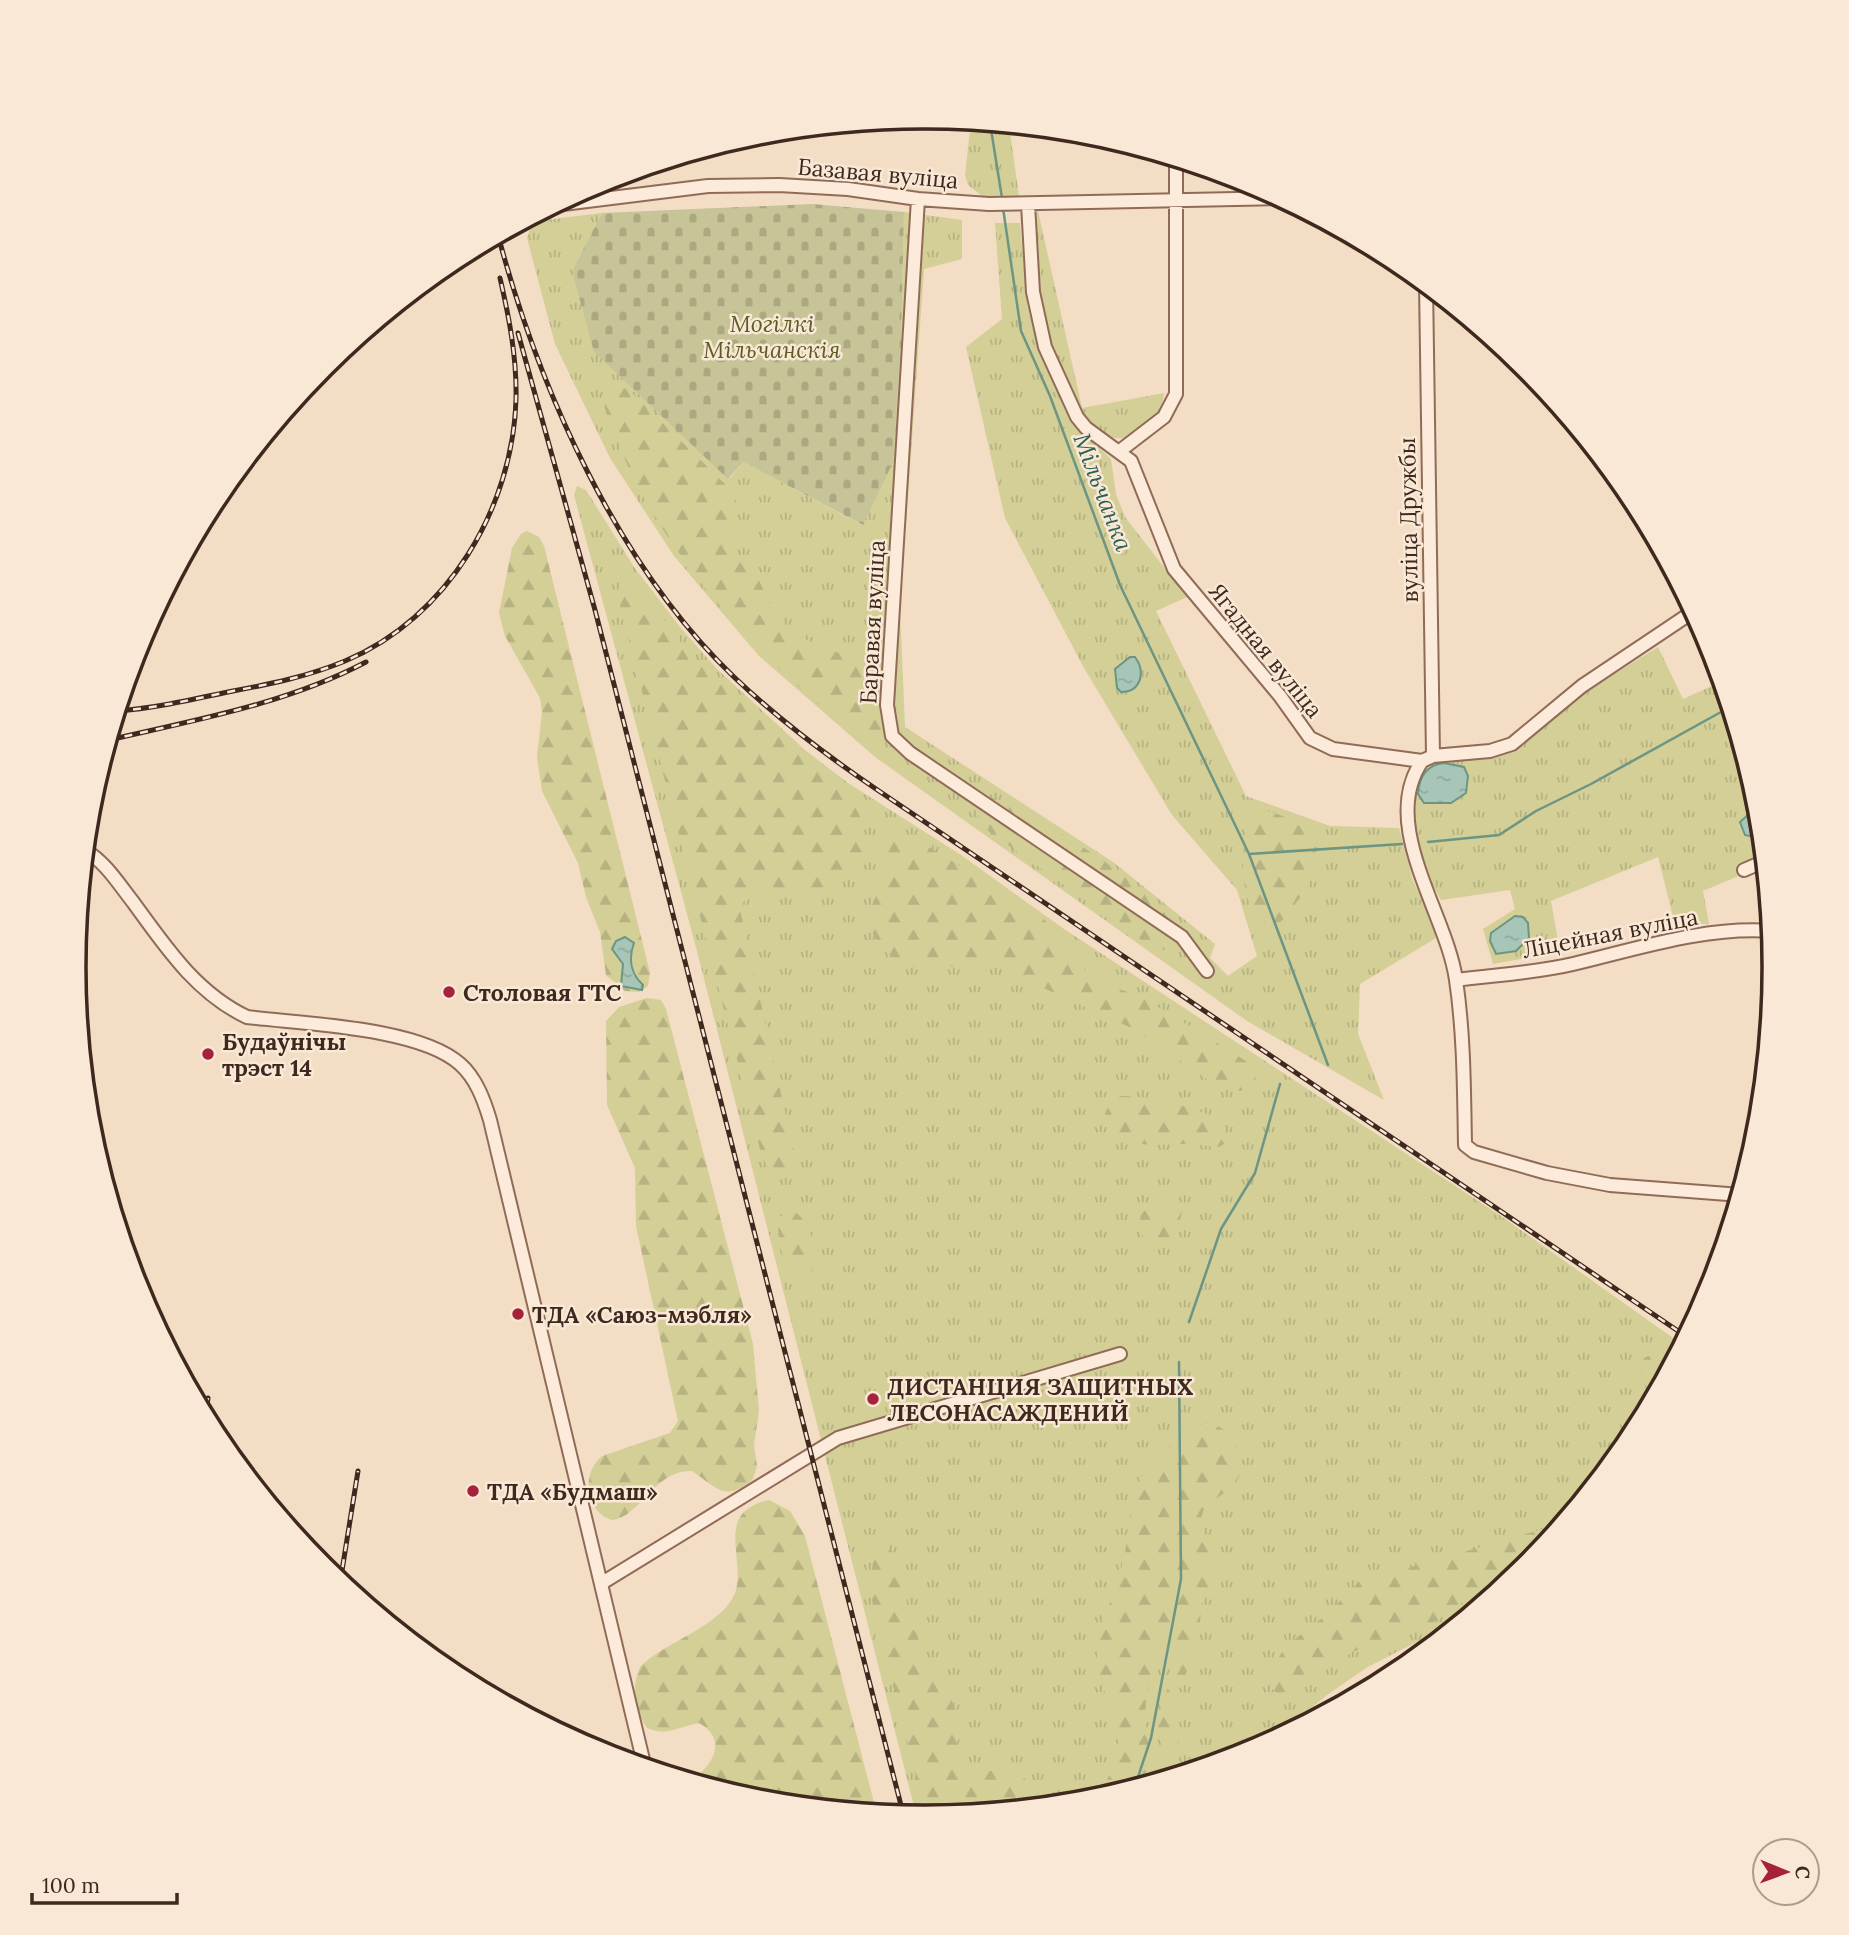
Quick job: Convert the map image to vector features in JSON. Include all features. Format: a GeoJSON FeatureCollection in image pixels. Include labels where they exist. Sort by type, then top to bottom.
{"type":"FeatureCollection","features":[{"type":"Feature","properties":{"kind":"street"},"geometry":{"type":"LineString","coordinates":[[1121,450],[1155,425],[1171,406],[1176,394],[1176,167]]}},
{"type":"Feature","properties":{"kind":"street","name":"Базавая вуліца"},"geometry":{"type":"LineString","coordinates":[[585,201],[708,186],[848,188],[918,199],[989,204],[1258,199]]}},
{"type":"Feature","properties":{"kind":"street","name":"Баравая вуліца"},"geometry":{"type":"LineString","coordinates":[[918,199],[887,705],[892,736],[910,753],[1182,937],[1207,971]]}},
{"type":"Feature","properties":{"kind":"street","name":"Ягадная вуліца"},"geometry":{"type":"LineString","coordinates":[[1024,204],[1033,292],[1045,347],[1077,417],[1086,428],[1121,450],[1135,468],[1174,569],[1280,696],[1310,738],[1333,749],[1427,758],[1490,751],[1512,744],[1582,685],[1686,617]]}},
{"type":"Feature","properties":{"kind":"street","name":"вуліца Дружбы"},"geometry":{"type":"LineString","coordinates":[[1426,296],[1427,758],[1413,777],[1410,835],[1420,876],[1447,942],[1456,980],[1464,1060],[1465,1145],[1474,1152],[1548,1173],[1610,1185],[1732,1194]]}},
{"type":"Feature","properties":{"kind":"street"},"geometry":{"type":"LineString","coordinates":[[93,857],[105,866],[177,962],[224,1007],[247,1017],[410,1039],[442,1051],[460,1064],[475,1083],[489,1120],[642,1757]]}},
{"type":"Feature","properties":{"kind":"street"},"geometry":{"type":"LineString","coordinates":[[1744,870],[1757,865]]}},
{"type":"Feature","properties":{"kind":"street","name":"Ліцейная вуліца"},"geometry":{"type":"LineString","coordinates":[[1456,980],[1569,965],[1654,943],[1747,929],[1762,930]]}},
{"type":"Feature","properties":{"kind":"street"},"geometry":{"type":"LineString","coordinates":[[602,1583],[838,1438],[1120,1354]]}},
{"type":"Feature","properties":{"kind":"green space"},"geometry":{"type":"Polygon","coordinates":[[[970,131],[1010,134],[1019,196],[982,196],[968,185],[965,175],[970,131]]]}},
{"type":"Feature","properties":{"kind":"green space","name":"Могілкі Мільчанскія"},"geometry":{"type":"Polygon","coordinates":[[[812,204],[904,212],[901,343],[893,462],[863,525],[743,462],[728,479],[594,352],[572,271],[602,213],[812,204]]]}},
{"type":"Feature","properties":{"kind":"green space"},"geometry":{"type":"Polygon","coordinates":[[[1038,211],[1082,408],[1164,393],[1159,410],[1139,431],[1121,438],[1105,434],[1090,421],[1064,380],[1048,337],[1039,296],[1034,215],[1038,211]]]}},
{"type":"Feature","properties":{"kind":"green space"},"geometry":{"type":"Polygon","coordinates":[[[904,212],[962,220],[962,259],[924,269],[900,609],[905,727],[1113,862],[1215,944],[1210,958],[1228,976],[1257,956],[1237,890],[1172,815],[1084,668],[1005,518],[966,347],[1002,319],[995,223],[1020,223],[1027,303],[1039,351],[1073,423],[1111,459],[1116,494],[1125,517],[1187,597],[1156,611],[1246,796],[1330,826],[1399,828],[1413,881],[1429,913],[1436,938],[1360,984],[1358,1034],[1384,1100],[1247,1021],[875,757],[759,656],[674,556],[610,458],[555,344],[527,238],[530,228],[544,220],[602,213],[572,271],[729,479],[743,462],[862,525],[901,343],[904,212]]]}},
{"type":"Feature","properties":{"kind":"green space"},"geometry":{"type":"Polygon","coordinates":[[[610,383],[629,390],[734,493],[736,505],[733,545],[756,575],[773,608],[791,630],[832,651],[854,657],[864,652],[871,640],[880,639],[885,656],[878,696],[882,729],[876,741],[863,740],[790,679],[753,643],[687,564],[658,522],[634,480],[604,402],[604,391],[610,383]]]}},
{"type":"Feature","properties":{"kind":"green space"},"geometry":{"type":"Polygon","coordinates":[[[577,486],[586,490],[634,567],[680,627],[717,669],[805,750],[848,783],[961,855],[1064,929],[1501,1216],[1676,1340],[1622,1433],[1555,1521],[1518,1561],[1436,1632],[1366,1668],[1301,1717],[1194,1762],[1142,1778],[1034,1799],[914,1806],[697,951],[574,495],[577,486]]]}},
{"type":"Feature","properties":{"kind":"green space"},"geometry":{"type":"Polygon","coordinates":[[[527,531],[539,537],[544,546],[650,973],[648,986],[639,992],[625,991],[606,975],[600,932],[586,897],[578,863],[542,791],[537,757],[542,712],[540,698],[505,636],[499,613],[512,548],[521,534],[527,531]]]}},
{"type":"Feature","properties":{"kind":"green space"},"geometry":{"type":"Polygon","coordinates":[[[626,582],[649,599],[683,645],[723,686],[850,800],[865,833],[864,849],[859,862],[849,874],[836,883],[820,890],[801,893],[773,889],[755,891],[740,909],[794,1152],[795,1164],[786,1178],[772,1174],[762,1157],[619,602],[619,586],[626,582]]]}},
{"type":"Feature","properties":{"kind":"green space"},"geometry":{"type":"Polygon","coordinates":[[[1658,647],[1683,699],[1714,685],[1735,750],[1756,857],[1739,865],[1741,875],[1703,891],[1709,924],[1675,924],[1658,857],[1551,901],[1560,952],[1493,964],[1483,929],[1515,909],[1510,890],[1441,900],[1423,868],[1414,829],[1417,784],[1424,768],[1436,761],[1489,759],[1514,750],[1582,694],[1658,647]]]}},
{"type":"Feature","properties":{"kind":"green space"},"geometry":{"type":"Polygon","coordinates":[[[993,798],[1054,829],[1151,896],[1162,907],[1170,921],[1172,937],[1168,947],[1163,950],[1151,947],[987,830],[980,823],[977,810],[980,804],[993,798]]]}},
{"type":"Feature","properties":{"kind":"green space"},"geometry":{"type":"Polygon","coordinates":[[[1264,810],[1283,816],[1298,825],[1315,846],[1317,859],[1307,888],[1285,917],[1272,925],[1260,918],[1252,907],[1246,894],[1244,878],[1247,819],[1250,814],[1264,810]]]}},
{"type":"Feature","properties":{"kind":"green space"},"geometry":{"type":"Polygon","coordinates":[[[906,833],[1042,916],[1073,959],[1096,981],[1142,997],[1246,1061],[1256,1078],[1252,1088],[1235,1092],[1215,1085],[1138,1031],[991,964],[973,962],[943,968],[920,967],[888,954],[874,937],[871,925],[872,910],[881,882],[886,844],[893,836],[906,833]]]}},
{"type":"Feature","properties":{"kind":"green space"},"geometry":{"type":"Polygon","coordinates":[[[647,998],[661,1000],[666,1009],[753,1344],[759,1411],[754,1445],[757,1466],[753,1479],[735,1490],[727,1491],[714,1487],[692,1471],[679,1473],[657,1485],[631,1511],[612,1520],[603,1516],[591,1501],[589,1482],[595,1463],[602,1456],[670,1433],[678,1421],[636,1226],[635,1168],[607,1105],[606,1021],[619,1007],[647,998]]]}},
{"type":"Feature","properties":{"kind":"green space"},"geometry":{"type":"Polygon","coordinates":[[[1119,1096],[1158,1100],[1216,1118],[1224,1124],[1227,1142],[1219,1147],[1189,1144],[1149,1145],[1126,1140],[1116,1135],[1105,1114],[1111,1100],[1119,1096]]]}},
{"type":"Feature","properties":{"kind":"green space"},"geometry":{"type":"Polygon","coordinates":[[[1168,1204],[1182,1211],[1178,1230],[1161,1245],[1148,1244],[1138,1229],[1141,1214],[1151,1206],[1168,1204]]]}},
{"type":"Feature","properties":{"kind":"green space"},"geometry":{"type":"Polygon","coordinates":[[[789,1210],[805,1222],[814,1244],[813,1268],[809,1277],[802,1282],[790,1272],[782,1254],[778,1233],[780,1217],[789,1210]]]}},
{"type":"Feature","properties":{"kind":"green space"},"geometry":{"type":"Polygon","coordinates":[[[1659,1351],[1668,1354],[1648,1391],[1641,1375],[1644,1358],[1659,1351]]]}},
{"type":"Feature","properties":{"kind":"green space"},"geometry":{"type":"Polygon","coordinates":[[[1212,1424],[1227,1433],[1233,1440],[1240,1463],[1239,1475],[1234,1485],[1208,1505],[1203,1513],[1202,1523],[1215,1569],[1203,1599],[1195,1653],[1177,1696],[1179,1741],[1171,1751],[1163,1747],[1158,1723],[1176,1660],[1176,1648],[1172,1645],[1163,1647],[1157,1658],[1146,1702],[1149,1747],[1156,1762],[1166,1771],[1103,1787],[1115,1759],[1119,1733],[1114,1709],[1098,1674],[1098,1648],[1102,1626],[1125,1553],[1132,1503],[1143,1475],[1154,1460],[1197,1426],[1212,1424]]]}},
{"type":"Feature","properties":{"kind":"green space"},"geometry":{"type":"Polygon","coordinates":[[[769,1500],[790,1511],[805,1536],[874,1804],[815,1799],[698,1775],[714,1754],[714,1738],[708,1730],[699,1723],[667,1731],[654,1730],[647,1728],[639,1714],[635,1691],[640,1667],[708,1623],[730,1602],[738,1577],[735,1537],[737,1525],[742,1514],[752,1506],[769,1500]]]}},
{"type":"Feature","properties":{"kind":"green space"},"geometry":{"type":"Polygon","coordinates":[[[1549,1527],[1486,1591],[1474,1595],[1431,1624],[1352,1652],[1318,1674],[1295,1694],[1281,1696],[1272,1689],[1272,1668],[1286,1646],[1326,1615],[1359,1582],[1549,1527]]]}},
{"type":"Feature","properties":{"kind":"green space"},"geometry":{"type":"Polygon","coordinates":[[[880,1541],[889,1546],[928,1670],[952,1699],[958,1746],[964,1760],[977,1772],[1018,1766],[1029,1787],[1030,1799],[923,1806],[870,1592],[874,1550],[880,1541]]]}},
{"type":"Feature","properties":{"kind":"water"},"geometry":{"type":"Polygon","coordinates":[[[1130,657],[1135,657],[1140,669],[1140,680],[1133,689],[1121,692],[1117,688],[1115,669],[1130,657]]]}},
{"type":"Feature","properties":{"kind":"water"},"geometry":{"type":"Polygon","coordinates":[[[1444,763],[1464,767],[1468,776],[1466,793],[1451,803],[1424,803],[1418,794],[1422,778],[1432,766],[1444,763]]]}},
{"type":"Feature","properties":{"kind":"water"},"geometry":{"type":"Polygon","coordinates":[[[1749,814],[1752,837],[1745,835],[1740,822],[1749,814]]]}},
{"type":"Feature","properties":{"kind":"water"},"geometry":{"type":"Polygon","coordinates":[[[1515,916],[1523,917],[1528,923],[1529,938],[1516,951],[1496,954],[1490,941],[1491,933],[1515,916]]]}},
{"type":"Feature","properties":{"kind":"water"},"geometry":{"type":"Polygon","coordinates":[[[625,937],[634,943],[632,966],[643,985],[642,990],[621,986],[623,964],[612,949],[616,941],[625,937]]]}},
{"type":"Feature","properties":{"kind":"waterway","name":"Мільчанка"},"geometry":{"type":"LineString","coordinates":[[991,132],[1002,198]]}},
{"type":"Feature","properties":{"kind":"waterway","name":"Мільчанка"},"geometry":{"type":"LineString","coordinates":[[1003,208],[1021,331],[1050,396],[1120,585],[1249,854],[1328,1065]]}},
{"type":"Feature","properties":{"kind":"waterway"},"geometry":{"type":"LineString","coordinates":[[1428,842],[1499,835],[1536,811],[1591,784],[1723,711]]}},
{"type":"Feature","properties":{"kind":"waterway"},"geometry":{"type":"LineString","coordinates":[[1249,854],[1402,844]]}},
{"type":"Feature","properties":{"kind":"waterway"},"geometry":{"type":"LineString","coordinates":[[1189,1322],[1221,1229],[1255,1173],[1280,1084]]}},
{"type":"Feature","properties":{"kind":"waterway"},"geometry":{"type":"LineString","coordinates":[[1137,1779],[1151,1738],[1181,1579],[1179,1362]]}},
{"type":"Feature","properties":{"kind":"railway"},"geometry":{"type":"LineString","coordinates":[[501,244],[515,294],[560,413],[619,529],[692,632],[750,692],[857,776],[1680,1332]]}},
{"type":"Feature","properties":{"kind":"railway"},"geometry":{"type":"LineString","coordinates":[[126,710],[261,685],[304,675],[345,661],[382,642],[415,617],[444,588],[468,554],[488,518],[512,440],[516,399],[514,353],[500,278]]}},
{"type":"Feature","properties":{"kind":"railway"},"geometry":{"type":"LineString","coordinates":[[518,333],[595,610],[901,1805]]}},
{"type":"Feature","properties":{"kind":"railway"},"geometry":{"type":"LineString","coordinates":[[118,738],[272,700],[336,677],[366,662]]}},
{"type":"Feature","properties":{"kind":"railway"},"geometry":{"type":"LineString","coordinates":[[342,1571],[358,1471]]}},
{"type":"Feature","properties":{"kind":"railway"},"geometry":{"type":"LineString","coordinates":[[1390,1665],[1397,1660]]}},
{"type":"Feature","properties":{"kind":"place","name":"Столовая ГТС"},"geometry":{"type":"Point","coordinates":[449,992]}},
{"type":"Feature","properties":{"kind":"place","name":"Будаўнічы трэст 14"},"geometry":{"type":"Point","coordinates":[208,1054]}},
{"type":"Feature","properties":{"kind":"place","name":"ТДА «Саюз-мэбля»"},"geometry":{"type":"Point","coordinates":[518,1314]}},
{"type":"Feature","properties":{"kind":"place","name":"ДИСТАНЦИЯ ЗАЩИТНЫХ ЛЕСОНАСАЖДЕНИЙ"},"geometry":{"type":"Point","coordinates":[873,1399]}},
{"type":"Feature","properties":{"kind":"place","name":"ТДА «Будмаш»"},"geometry":{"type":"Point","coordinates":[473,1491]}}]}
